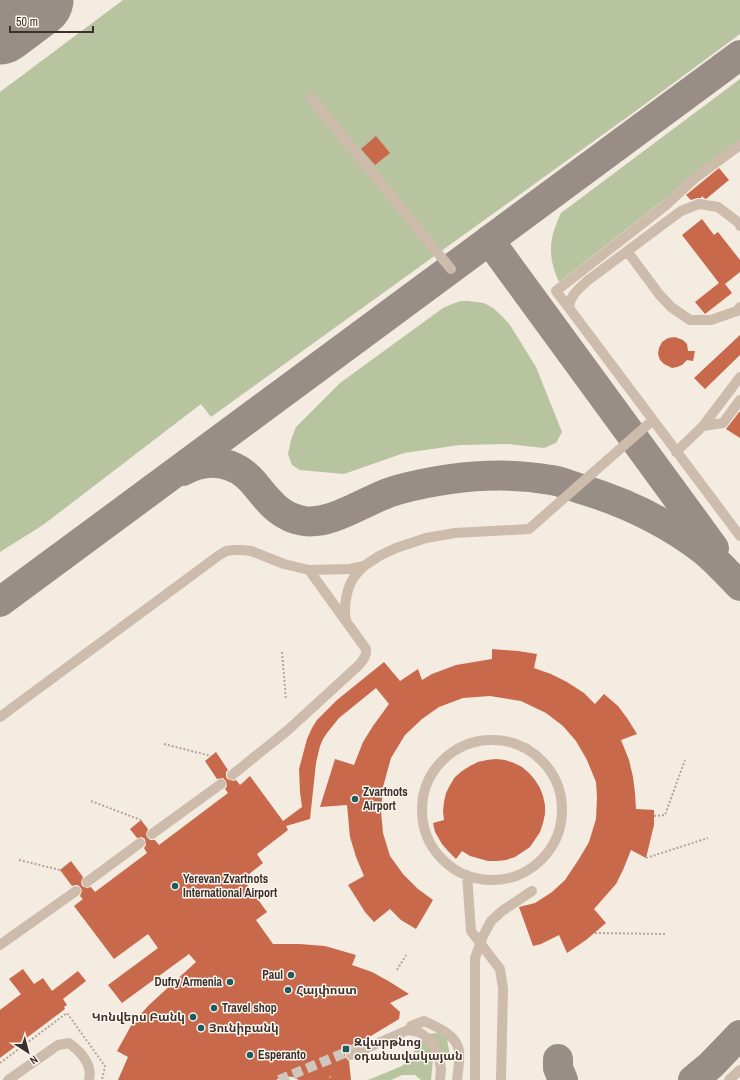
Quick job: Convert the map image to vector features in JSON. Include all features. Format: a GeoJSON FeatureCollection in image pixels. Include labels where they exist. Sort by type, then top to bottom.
{"type":"FeatureCollection","features":[{"type":"Feature","properties":{"kind":"lane"},"geometry":{"type":"LineString","coordinates":[[311,98],[451,269]]}},
{"type":"Feature","properties":{"kind":"lane"},"geometry":{"type":"LineString","coordinates":[[740,146],[694,179],[665,206],[556,291],[740,536]]}},
{"type":"Feature","properties":{"kind":"lane"},"geometry":{"type":"LineString","coordinates":[[569,308],[570,300],[587,281],[681,211],[699,204],[718,207],[740,226]]}},
{"type":"Feature","properties":{"kind":"lane"},"geometry":{"type":"LineString","coordinates":[[627,251],[659,294],[671,307],[690,320],[711,320],[737,311],[740,307]]}},
{"type":"Feature","properties":{"kind":"lane"},"geometry":{"type":"LineString","coordinates":[[676,452],[703,426],[740,377]]}},
{"type":"Feature","properties":{"kind":"lane"},"geometry":{"type":"LineString","coordinates":[[703,426],[723,423],[740,400]]}},
{"type":"Feature","properties":{"kind":"lane"},"geometry":{"type":"LineString","coordinates":[[348,624],[344,605],[354,577],[364,566],[379,556],[396,548],[426,538],[455,533],[529,529],[653,420]]}},
{"type":"Feature","properties":{"kind":"lane"},"geometry":{"type":"LineString","coordinates":[[0,717],[218,556],[226,552],[234,550],[251,551],[284,564],[309,570],[364,566]]}},
{"type":"Feature","properties":{"kind":"lane"},"geometry":{"type":"LineString","coordinates":[[232,775],[288,730],[364,659],[366,654],[366,649],[309,570]]}},
{"type":"Feature","properties":{"kind":"lane"},"geometry":{"type":"LineString","coordinates":[[484,740],[506,741],[517,744],[536,755],[544,762],[556,781],[562,813],[557,834],[546,853],[530,868],[520,873],[499,879],[477,878],[466,875],[448,864],[433,848],[428,838],[422,817],[423,795],[426,785],[437,766],[449,754],[463,746],[484,740]]}},
{"type":"Feature","properties":{"kind":"lane"},"geometry":{"type":"LineString","coordinates":[[152,834],[221,784]]}},
{"type":"Feature","properties":{"kind":"lane"},"geometry":{"type":"LineString","coordinates":[[87,882],[140,843]]}},
{"type":"Feature","properties":{"kind":"lane"},"geometry":{"type":"LineString","coordinates":[[466,875],[471,931],[500,969],[503,988],[501,1080]]}},
{"type":"Feature","properties":{"kind":"lane"},"geometry":{"type":"LineString","coordinates":[[0,945],[76,891]]}},
{"type":"Feature","properties":{"kind":"lane"},"geometry":{"type":"LineString","coordinates":[[475,1080],[475,958],[483,936],[491,921],[502,911],[532,891]]}},
{"type":"Feature","properties":{"kind":"lane"},"geometry":{"type":"LineString","coordinates":[[411,1026],[424,1021],[439,1028],[450,1036],[456,1043],[459,1050],[457,1080]]}},
{"type":"Feature","properties":{"kind":"lane"},"geometry":{"type":"LineString","coordinates":[[351,1055],[408,1030],[419,1032],[431,1041],[434,1046],[439,1058],[441,1069],[440,1080]]}},
{"type":"Feature","properties":{"kind":"lane"},"geometry":{"type":"LineString","coordinates":[[8,1080],[58,1044],[69,1043],[87,1060],[90,1074],[89,1080]]}},
{"type":"Feature","properties":{"kind":"lane"},"geometry":{"type":"LineString","coordinates":[[729,1080],[740,1070]]}},
{"type":"Feature","properties":{"kind":"path"},"geometry":{"type":"LineString","coordinates":[[282,652],[286,700]]}},
{"type":"Feature","properties":{"kind":"path"},"geometry":{"type":"LineString","coordinates":[[164,744],[211,756]]}},
{"type":"Feature","properties":{"kind":"path"},"geometry":{"type":"LineString","coordinates":[[654,816],[665,815],[685,760]]}},
{"type":"Feature","properties":{"kind":"path"},"geometry":{"type":"LineString","coordinates":[[91,801],[141,820]]}},
{"type":"Feature","properties":{"kind":"path"},"geometry":{"type":"LineString","coordinates":[[646,858],[708,838]]}},
{"type":"Feature","properties":{"kind":"path"},"geometry":{"type":"LineString","coordinates":[[19,860],[60,870]]}},
{"type":"Feature","properties":{"kind":"path"},"geometry":{"type":"LineString","coordinates":[[595,933],[665,934]]}},
{"type":"Feature","properties":{"kind":"path"},"geometry":{"type":"LineString","coordinates":[[397,970],[406,956]]}},
{"type":"Feature","properties":{"kind":"path"},"geometry":{"type":"LineString","coordinates":[[330,1076],[331,1080]]}},
{"type":"Feature","properties":{"kind":"green space"},"geometry":{"type":"Polygon","coordinates":[[[123,0],[740,0],[740,34],[211,417],[201,404],[43,525],[0,552],[0,92],[123,0]]]}},
{"type":"Feature","properties":{"kind":"green space"},"geometry":{"type":"Polygon","coordinates":[[[740,79],[740,142],[559,282],[551,255],[551,247],[554,231],[561,213],[740,79]]]}},
{"type":"Feature","properties":{"kind":"green space"},"geometry":{"type":"Polygon","coordinates":[[[461,301],[484,303],[493,308],[510,325],[536,367],[562,432],[556,443],[544,448],[507,444],[460,445],[404,453],[344,474],[300,470],[292,465],[288,454],[296,427],[340,383],[443,308],[461,301]]]}},
{"type":"Feature","properties":{"kind":"green space"},"geometry":{"type":"Polygon","coordinates":[[[438,1033],[447,1039],[450,1056],[442,1052],[433,1060],[431,1080],[421,1080],[415,1075],[402,1075],[391,1080],[368,1080],[402,1066],[411,1058],[418,1043],[427,1034],[438,1033]]]}},
{"type":"Feature","properties":{"kind":"building"},"geometry":{"type":"Polygon","coordinates":[[[376,136],[390,153],[375,165],[361,149],[376,136]]]}},
{"type":"Feature","properties":{"kind":"building"},"geometry":{"type":"Polygon","coordinates":[[[719,168],[729,180],[706,199],[702,196],[701,198],[691,200],[686,195],[719,168]]]}},
{"type":"Feature","properties":{"kind":"building"},"geometry":{"type":"Polygon","coordinates":[[[702,219],[714,235],[718,232],[740,260],[740,272],[725,284],[732,293],[705,314],[695,302],[719,283],[682,235],[702,219]]]}},
{"type":"Feature","properties":{"kind":"building"},"geometry":{"type":"Polygon","coordinates":[[[740,335],[740,355],[705,389],[694,378],[740,335]]]}},
{"type":"Feature","properties":{"kind":"building"},"geometry":{"type":"Polygon","coordinates":[[[675,337],[683,340],[687,344],[688,351],[695,351],[693,361],[687,360],[682,365],[672,368],[660,360],[658,354],[662,342],[668,338],[675,337]]]}},
{"type":"Feature","properties":{"kind":"building"},"geometry":{"type":"Polygon","coordinates":[[[740,411],[740,438],[726,429],[740,411]]]}},
{"type":"Feature","properties":{"kind":"building"},"geometry":{"type":"Polygon","coordinates":[[[492,649],[537,654],[534,668],[567,682],[584,693],[595,704],[604,694],[618,706],[637,734],[621,740],[629,760],[633,777],[636,809],[654,810],[654,825],[646,858],[631,850],[616,884],[594,909],[606,923],[586,940],[567,953],[559,935],[541,944],[533,946],[519,907],[535,903],[552,892],[565,880],[579,859],[589,842],[596,819],[596,782],[587,760],[576,741],[563,726],[546,713],[521,701],[490,696],[463,698],[439,707],[422,719],[405,735],[391,758],[383,787],[381,811],[383,833],[390,856],[403,874],[418,889],[433,900],[416,929],[401,920],[390,909],[374,922],[365,912],[348,885],[364,876],[350,837],[347,805],[320,807],[335,759],[354,765],[363,742],[389,704],[376,688],[339,718],[323,739],[316,763],[310,819],[286,826],[288,830],[257,854],[263,863],[243,879],[267,912],[256,920],[273,944],[325,946],[356,955],[352,965],[372,972],[409,994],[390,1003],[400,1012],[399,1019],[346,1051],[345,1057],[349,1061],[351,1080],[299,1080],[293,1077],[283,1076],[276,1080],[118,1080],[128,1057],[117,1051],[132,1024],[149,1005],[196,962],[189,954],[122,1003],[108,985],[158,948],[148,934],[114,959],[74,906],[83,899],[80,896],[82,891],[81,888],[78,885],[72,886],[60,870],[71,861],[83,877],[81,882],[82,886],[87,888],[91,887],[95,892],[147,853],[144,848],[146,845],[145,839],[142,837],[137,838],[130,829],[141,820],[148,829],[146,834],[147,837],[150,840],[155,840],[159,845],[228,793],[225,789],[227,786],[226,781],[223,778],[217,779],[205,761],[216,752],[228,770],[226,772],[227,779],[233,781],[236,780],[240,785],[250,776],[283,821],[302,807],[299,769],[307,739],[317,720],[337,700],[384,662],[400,681],[418,669],[422,680],[432,674],[456,665],[492,659],[492,649]]]}},
{"type":"Feature","properties":{"kind":"building"},"geometry":{"type":"Polygon","coordinates":[[[496,759],[505,760],[522,767],[535,780],[540,788],[545,805],[545,814],[540,832],[530,847],[515,857],[506,860],[488,861],[470,856],[462,851],[456,859],[442,844],[435,832],[433,823],[444,820],[443,811],[446,793],[455,777],[462,771],[478,762],[496,759]]]}},
{"type":"Feature","properties":{"kind":"building"},"geometry":{"type":"Polygon","coordinates":[[[23,969],[34,984],[43,978],[52,991],[78,971],[86,981],[63,999],[67,1005],[64,1007],[65,1009],[0,1058],[0,1010],[21,994],[9,979],[23,969]]]}},
{"type":"Feature","properties":{"kind":"taxiway"},"geometry":{"type":"LineString","coordinates":[[0,602],[740,55]]}},
{"type":"Feature","properties":{"kind":"taxiway"},"geometry":{"type":"LineString","coordinates":[[489,240],[714,548]]}},
{"type":"Feature","properties":{"kind":"taxiway"},"geometry":{"type":"LineString","coordinates":[[183,471],[202,464],[211,463],[221,463],[238,469],[246,475],[281,512],[295,519],[304,521],[327,519],[397,490],[416,485],[454,479],[512,476],[532,477],[564,483],[611,499],[643,513],[673,529],[702,549],[740,586]]}},
{"type":"Feature","properties":{"kind":"taxiway"},"geometry":{"type":"LineString","coordinates":[[693,1080],[711,1065],[740,1035]]}},
{"type":"Feature","properties":{"kind":"taxiway"},"geometry":{"type":"LineString","coordinates":[[558,1059],[558,1068],[563,1080]]}},
{"type":"Feature","properties":{"kind":"runway"},"geometry":{"type":"LineString","coordinates":[[0,27],[36,0]]}},
{"type":"Feature","properties":{"kind":"tunnel"},"geometry":{"type":"LineString","coordinates":[[279,1080],[359,1047]]}},
{"type":"Feature","properties":{"kind":"place","name":"Zvartnots Airport"},"geometry":{"type":"Point","coordinates":[355,799]}},
{"type":"Feature","properties":{"kind":"place","name":"Yerevan Zvartnots International Airport"},"geometry":{"type":"Point","coordinates":[175,886]}},
{"type":"Feature","properties":{"kind":"place","name":"Paul"},"geometry":{"type":"Point","coordinates":[291,975]}},
{"type":"Feature","properties":{"kind":"place","name":"Dufry Armenia"},"geometry":{"type":"Point","coordinates":[230,982]}},
{"type":"Feature","properties":{"kind":"place","name":"Հայփոստ"},"geometry":{"type":"Point","coordinates":[288,990]}},
{"type":"Feature","properties":{"kind":"place","name":"Travel shop"},"geometry":{"type":"Point","coordinates":[214,1008]}},
{"type":"Feature","properties":{"kind":"place","name":"Կոնվերս Բանկ"},"geometry":{"type":"Point","coordinates":[193,1017]}},
{"type":"Feature","properties":{"kind":"place","name":"Յունիբանկ"},"geometry":{"type":"Point","coordinates":[201,1028]}},
{"type":"Feature","properties":{"kind":"place","name":"Զվարթնոց օդանավակայան"},"geometry":{"type":"Point","coordinates":[346,1049]}},
{"type":"Feature","properties":{"kind":"place","name":"Esperanto"},"geometry":{"type":"Point","coordinates":[250,1055]}}]}
